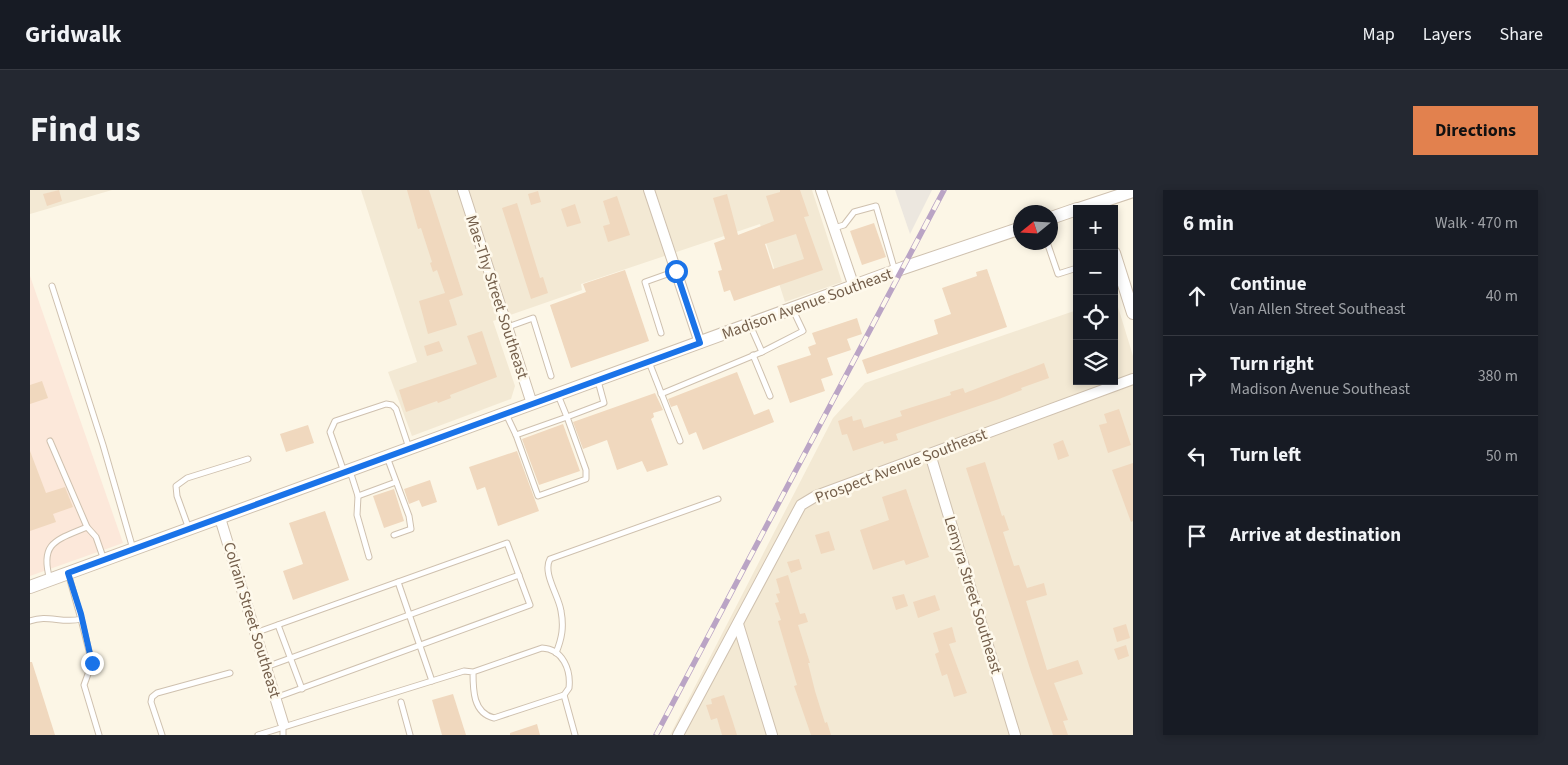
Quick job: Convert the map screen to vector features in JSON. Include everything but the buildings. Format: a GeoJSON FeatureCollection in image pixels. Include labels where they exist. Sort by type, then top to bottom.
{"type":"FeatureCollection","features":[{"type":"Feature","properties":{"kind":"street","name":"Mae-Thy Street Southeast"},"geometry":{"type":"LineString","coordinates":[[464,190],[532,404]]}},
{"type":"Feature","properties":{"kind":"street"},"geometry":{"type":"LineString","coordinates":[[650,190],[700,343]]}},
{"type":"Feature","properties":{"kind":"street"},"geometry":{"type":"LineString","coordinates":[[821,190],[854,287]]}},
{"type":"Feature","properties":{"kind":"street"},"geometry":{"type":"LineString","coordinates":[[1098,200],[1133,191]]}},
{"type":"Feature","properties":{"kind":"street"},"geometry":{"type":"LineString","coordinates":[[1058,215],[1073,211]]}},
{"type":"Feature","properties":{"kind":"street","name":"Madison Avenue Southeast"},"geometry":{"type":"LineString","coordinates":[[30,587],[793,310],[895,271],[1013,230]]}},
{"type":"Feature","properties":{"kind":"street"},"geometry":{"type":"LineString","coordinates":[[1118,265],[1133,313]]}},
{"type":"Feature","properties":{"kind":"street","name":"Prospect Avenue Southeast"},"geometry":{"type":"LineString","coordinates":[[678,735],[801,505],[816,496],[1133,379]]}},
{"type":"Feature","properties":{"kind":"street","name":"Lemyra Street Southeast"},"geometry":{"type":"LineString","coordinates":[[930,454],[1015,735]]}},
{"type":"Feature","properties":{"kind":"street","name":"Colrain Street Southeast"},"geometry":{"type":"LineString","coordinates":[[220,518],[283,725]]}},
{"type":"Feature","properties":{"kind":"street"},"geometry":{"type":"LineString","coordinates":[[738,624],[772,735]]}},
{"type":"Feature","properties":{"kind":"lane"},"geometry":{"type":"LineString","coordinates":[[834,228],[844,225],[854,212],[876,206],[895,271]]}},
{"type":"Feature","properties":{"kind":"lane"},"geometry":{"type":"LineString","coordinates":[[1050,250],[1058,274],[1073,269]]}},
{"type":"Feature","properties":{"kind":"lane"},"geometry":{"type":"LineString","coordinates":[[661,333],[645,282],[676,271]]}},
{"type":"Feature","properties":{"kind":"lane"},"geometry":{"type":"LineString","coordinates":[[52,286],[103,446],[133,550]]}},
{"type":"Feature","properties":{"kind":"lane"},"geometry":{"type":"LineString","coordinates":[[661,394],[762,352],[802,331],[793,310]]}},
{"type":"Feature","properties":{"kind":"lane"},"geometry":{"type":"LineString","coordinates":[[507,327],[533,318],[551,376]]}},
{"type":"Feature","properties":{"kind":"lane"},"geometry":{"type":"LineString","coordinates":[[750,325],[762,352]]}},
{"type":"Feature","properties":{"kind":"lane"},"geometry":{"type":"LineString","coordinates":[[753,355],[770,396]]}},
{"type":"Feature","properties":{"kind":"lane"},"geometry":{"type":"LineString","coordinates":[[649,362],[680,442]]}},
{"type":"Feature","properties":{"kind":"lane"},"geometry":{"type":"LineString","coordinates":[[516,436],[604,402],[598,380]]}},
{"type":"Feature","properties":{"kind":"lane"},"geometry":{"type":"LineString","coordinates":[[506,414],[538,496],[586,479],[586,470],[558,395]]}},
{"type":"Feature","properties":{"kind":"lane"},"geometry":{"type":"LineString","coordinates":[[369,557],[357,515],[358,496],[330,432],[336,421],[386,404],[392,405],[396,409],[409,449]]}},
{"type":"Feature","properties":{"kind":"lane"},"geometry":{"type":"LineString","coordinates":[[50,441],[87,526],[96,537],[104,560]]}},
{"type":"Feature","properties":{"kind":"lane"},"geometry":{"type":"LineString","coordinates":[[387,457],[409,516],[410,529],[394,535]]}},
{"type":"Feature","properties":{"kind":"lane"},"geometry":{"type":"LineString","coordinates":[[189,529],[177,496],[176,486],[187,478],[248,459]]}},
{"type":"Feature","properties":{"kind":"lane"},"geometry":{"type":"LineString","coordinates":[[358,496],[396,482]]}},
{"type":"Feature","properties":{"kind":"lane"},"geometry":{"type":"LineString","coordinates":[[556,653],[562,638],[563,626],[561,609],[548,571],[550,559],[718,499]]}},
{"type":"Feature","properties":{"kind":"lane"},"geometry":{"type":"LineString","coordinates":[[50,580],[45,563],[49,548],[60,539],[87,526]]}},
{"type":"Feature","properties":{"kind":"lane"},"geometry":{"type":"LineString","coordinates":[[255,633],[507,543],[530,606],[420,644],[275,698]]}},
{"type":"Feature","properties":{"kind":"lane"},"geometry":{"type":"LineString","coordinates":[[68,573],[92,663],[84,685],[100,735]]}},
{"type":"Feature","properties":{"kind":"lane"},"geometry":{"type":"LineString","coordinates":[[266,667],[519,575]]}},
{"type":"Feature","properties":{"kind":"lane"},"geometry":{"type":"LineString","coordinates":[[398,582],[432,681]]}},
{"type":"Feature","properties":{"kind":"lane"},"geometry":{"type":"LineString","coordinates":[[30,621],[39,617],[73,621],[80,619]]}},
{"type":"Feature","properties":{"kind":"lane"},"geometry":{"type":"LineString","coordinates":[[278,625],[302,689]]}},
{"type":"Feature","properties":{"kind":"lane"},"geometry":{"type":"LineString","coordinates":[[258,735],[283,725],[464,671],[473,672],[542,648],[556,653],[568,668],[570,688],[564,694],[494,718],[486,716],[478,708],[473,694],[473,672]]}},
{"type":"Feature","properties":{"kind":"lane"},"geometry":{"type":"LineString","coordinates":[[162,735],[151,702],[152,697],[157,693],[230,673]]}},
{"type":"Feature","properties":{"kind":"lane"},"geometry":{"type":"LineString","coordinates":[[564,694],[575,735]]}},
{"type":"Feature","properties":{"kind":"lane"},"geometry":{"type":"LineString","coordinates":[[401,702],[410,735]]}},
{"type":"Feature","properties":{"kind":"lane"},"geometry":{"type":"LineString","coordinates":[[283,725],[283,735]]}},
{"type":"Feature","properties":{"kind":"shaded area"},"geometry":{"type":"Polygon","coordinates":[[[30,190],[112,190],[30,214],[30,190]]]}},
{"type":"Feature","properties":{"kind":"shaded area"},"geometry":{"type":"Polygon","coordinates":[[[361,190],[812,190],[842,282],[785,302],[760,224],[581,284],[582,290],[493,321],[515,386],[511,399],[412,436],[388,372],[417,362],[361,190]]]}},
{"type":"Feature","properties":{"kind":"shaded area"},"geometry":{"type":"Polygon","coordinates":[[[895,190],[932,190],[910,234],[895,190]]]}},
{"type":"Feature","properties":{"kind":"shaded area"},"geometry":{"type":"Polygon","coordinates":[[[30,276],[123,543],[30,576],[30,276]]]}},
{"type":"Feature","properties":{"kind":"shaded area"},"geometry":{"type":"Polygon","coordinates":[[[1118,307],[1133,356],[1133,735],[670,735],[833,418],[865,383],[1073,311],[1073,385],[1118,385],[1118,307]]]}},
{"type":"Feature","properties":{"kind":"railway"},"geometry":{"type":"LineString","coordinates":[[656,735],[944,190]]}},
{"type":"Feature","properties":{"kind":"route"},"geometry":{"type":"LineString","coordinates":[[92,663],[80,619],[81,614],[68,573],[700,343],[676,271]]}}]}
